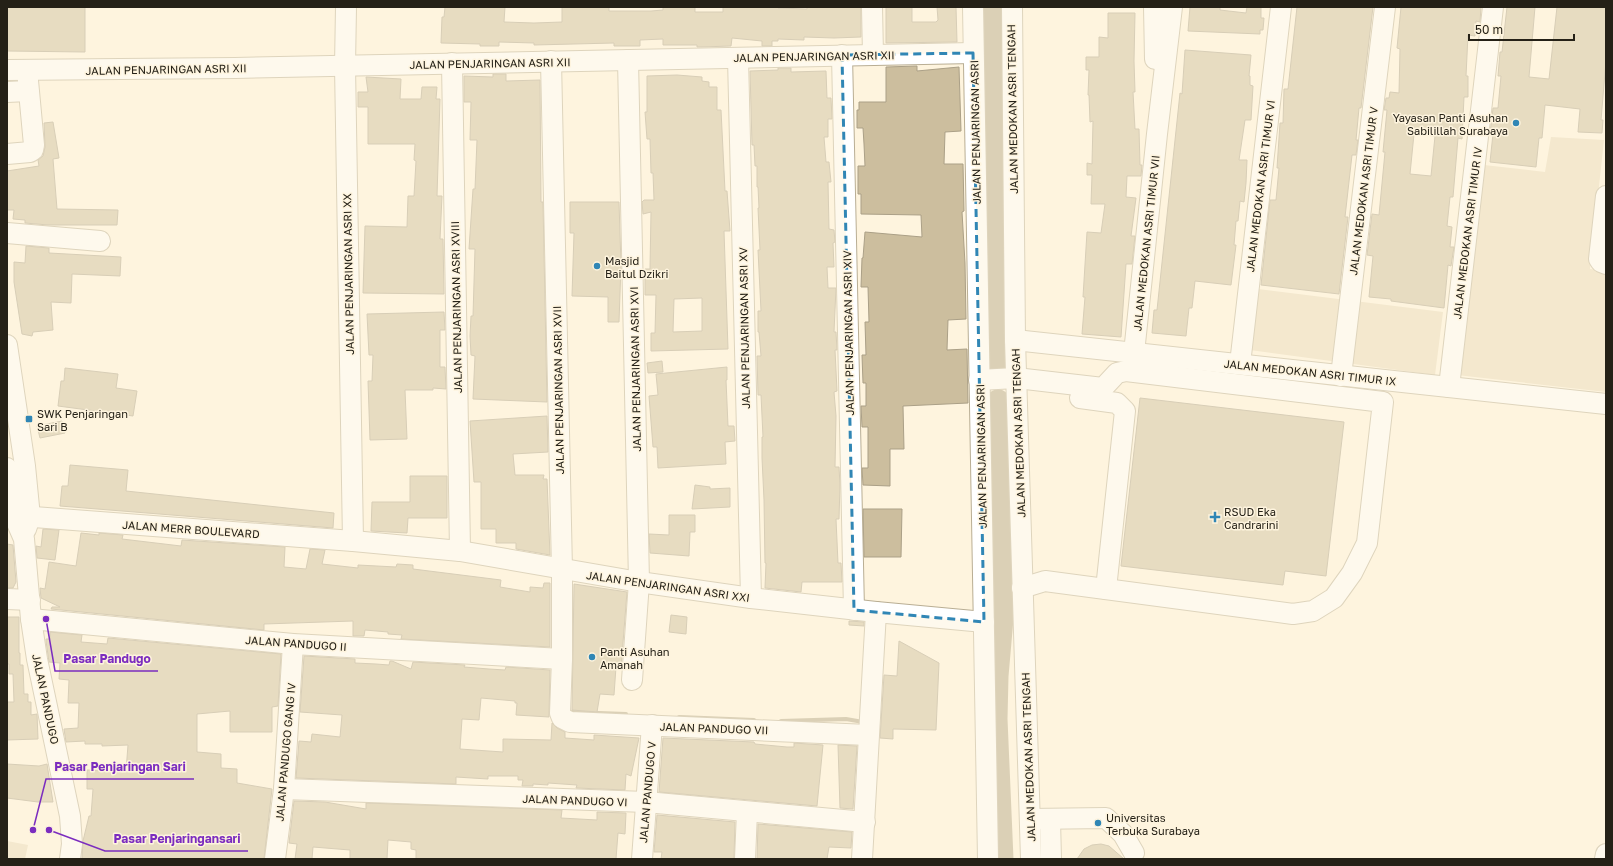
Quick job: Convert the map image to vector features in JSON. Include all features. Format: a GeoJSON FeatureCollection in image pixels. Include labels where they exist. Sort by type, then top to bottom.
{"type":"FeatureCollection","features":[{"type":"Feature","properties":{"kind":"street","name":"JALAN PENJARINGAN ASRI XX"},"geometry":{"type":"LineString","coordinates":[[346,7],[345,66],[353,541]]}},
{"type":"Feature","properties":{"kind":"street"},"geometry":{"type":"LineString","coordinates":[[872,7],[873,55]]}},
{"type":"Feature","properties":{"kind":"street","name":"JALAN PENJARINGAN ASRI"},"geometry":{"type":"LineString","coordinates":[[973,7],[988,859]]}},
{"type":"Feature","properties":{"kind":"street","name":"JALAN MEDOKAN ASRI TENGAH"},"geometry":{"type":"LineString","coordinates":[[1012,7],[1014,340],[1031,859]]}},
{"type":"Feature","properties":{"kind":"street","name":"JALAN MEDOKAN ASRI TIMUR VII"},"geometry":{"type":"LineString","coordinates":[[1154,7],[1157,134]]}},
{"type":"Feature","properties":{"kind":"street","name":"JALAN MEDOKAN ASRI TIMUR VII"},"geometry":{"type":"LineString","coordinates":[[1134,353],[1172,7]]}},
{"type":"Feature","properties":{"kind":"street","name":"JALAN MEDOKAN ASRI TIMUR VI"},"geometry":{"type":"LineString","coordinates":[[1240,364],[1280,7]]}},
{"type":"Feature","properties":{"kind":"street","name":"JALAN MEDOKAN ASRI TIMUR V"},"geometry":{"type":"LineString","coordinates":[[1341,376],[1385,7]]}},
{"type":"Feature","properties":{"kind":"street","name":"JALAN MEDOKAN ASRI TIMUR IV"},"geometry":{"type":"LineString","coordinates":[[1449,387],[1493,7]]}},
{"type":"Feature","properties":{"kind":"street","name":"JALAN PENJARINGAN ASRI XII"},"geometry":{"type":"LineString","coordinates":[[7,70],[345,66],[974,53]]}},
{"type":"Feature","properties":{"kind":"street","name":"JALAN PENJARINGAN ASRI XIV"},"geometry":{"type":"LineString","coordinates":[[842,56],[854,610]]}},
{"type":"Feature","properties":{"kind":"street","name":"JALAN PENJARINGAN ASRI XV"},"geometry":{"type":"LineString","coordinates":[[738,58],[751,598]]}},
{"type":"Feature","properties":{"kind":"street","name":"JALAN PENJARINGAN ASRI XVI"},"geometry":{"type":"LineString","coordinates":[[628,60],[639,582],[632,680]]}},
{"type":"Feature","properties":{"kind":"street","name":"JALAN PENJARINGAN ASRI XVII"},"geometry":{"type":"LineString","coordinates":[[551,61],[562,570],[562,659],[560,713],[562,718]]}},
{"type":"Feature","properties":{"kind":"street","name":"JALAN PENJARINGAN ASRI XVIII"},"geometry":{"type":"LineString","coordinates":[[452,63],[460,551]]}},
{"type":"Feature","properties":{"kind":"street"},"geometry":{"type":"LineString","coordinates":[[7,154],[30,152],[33,150],[34,145],[27,70]]}},
{"type":"Feature","properties":{"kind":"street"},"geometry":{"type":"LineString","coordinates":[[7,92],[28,91]]}},
{"type":"Feature","properties":{"kind":"street"},"geometry":{"type":"LineString","coordinates":[[1606,196],[1599,259],[1601,262],[1606,264]]}},
{"type":"Feature","properties":{"kind":"street"},"geometry":{"type":"LineString","coordinates":[[7,233],[100,241]]}},
{"type":"Feature","properties":{"kind":"street","name":"JALAN MEDOKAN ASRI TIMUR IX"},"geometry":{"type":"LineString","coordinates":[[1014,340],[1606,404]]}},
{"type":"Feature","properties":{"kind":"street","name":"JALAN PANDUGO"},"geometry":{"type":"LineString","coordinates":[[7,345],[17,516],[24,539],[30,610],[37,660],[70,816],[72,844],[70,859]]}},
{"type":"Feature","properties":{"kind":"street"},"geometry":{"type":"LineString","coordinates":[[1022,588],[1045,581],[1293,614],[1313,611],[1334,598],[1352,573],[1367,543],[1383,402],[1126,371],[1117,373],[1103,395]]}},
{"type":"Feature","properties":{"kind":"street"},"geometry":{"type":"LineString","coordinates":[[980,380],[1103,395],[1117,403],[1125,411],[1106,589]]}},
{"type":"Feature","properties":{"kind":"street","name":"JALAN MERR BOULEVARD"},"geometry":{"type":"LineString","coordinates":[[17,516],[353,541]]}},
{"type":"Feature","properties":{"kind":"street","name":"JALAN PENJARINGAN ASRI XXI"},"geometry":{"type":"LineString","coordinates":[[353,541],[460,551],[562,570],[751,598],[854,610],[984,622]]}},
{"type":"Feature","properties":{"kind":"street","name":"JALAN PANDUGO II"},"geometry":{"type":"LineString","coordinates":[[7,599],[30,610],[293,644],[562,659]]}},
{"type":"Feature","properties":{"kind":"street"},"geometry":{"type":"LineString","coordinates":[[862,859],[876,612]]}},
{"type":"Feature","properties":{"kind":"street","name":"JALAN PANDUGO GANG IV"},"geometry":{"type":"LineString","coordinates":[[275,859],[284,789],[293,644]]}},
{"type":"Feature","properties":{"kind":"street","name":"JALAN PANDUGO VII"},"geometry":{"type":"LineString","coordinates":[[562,718],[570,722],[652,726],[869,728]]}},
{"type":"Feature","properties":{"kind":"street","name":"JALAN PANDUGO V"},"geometry":{"type":"LineString","coordinates":[[642,859],[652,726]]}},
{"type":"Feature","properties":{"kind":"street","name":"JALAN PANDUGO VI"},"geometry":{"type":"LineString","coordinates":[[284,789],[646,802],[865,822]]}},
{"type":"Feature","properties":{"kind":"street"},"geometry":{"type":"LineString","coordinates":[[745,859],[747,812]]}},
{"type":"Feature","properties":{"kind":"street"},"geometry":{"type":"LineString","coordinates":[[1030,819],[1050,820],[1106,818],[1123,834],[1134,853]]}},
{"type":"Feature","properties":{"kind":"street"},"geometry":{"type":"LineString","coordinates":[[1050,820],[1051,859]]}},
{"type":"Feature","properties":{"kind":"street"},"geometry":{"type":"LineString","coordinates":[[1605,859],[1606,854]]}},
{"type":"Feature","properties":{"kind":"highlighted area"},"geometry":{"type":"Polygon","coordinates":[[[973,53],[984,622],[854,610],[842,55],[973,53]]]}},
{"type":"Feature","properties":{"kind":"shaded area"},"geometry":{"type":"Polygon","coordinates":[[[1551,137],[1604,140],[1590,269],[1606,271],[1606,392],[1457,375],[1484,165],[1545,172],[1551,137]]]}},
{"type":"Feature","properties":{"kind":"shaded area"},"geometry":{"type":"Polygon","coordinates":[[[1258,289],[1443,312],[1435,375],[1250,350],[1258,289]]]}},
{"type":"Feature","properties":{"kind":"shaded area"},"geometry":{"type":"Polygon","coordinates":[[[7,841],[28,845],[25,859],[7,859],[7,841]]]}},
{"type":"Feature","properties":{"kind":"building"},"geometry":{"type":"Polygon","coordinates":[[[7,7],[85,7],[85,52],[7,51],[7,7]]]}},
{"type":"Feature","properties":{"kind":"building"},"geometry":{"type":"Polygon","coordinates":[[[445,7],[505,7],[504,22],[534,23],[562,22],[562,7],[609,7],[609,11],[651,11],[663,10],[663,7],[695,7],[695,12],[723,12],[723,7],[779,7],[778,8],[807,9],[807,7],[861,7],[861,37],[804,37],[804,40],[778,39],[778,41],[772,41],[772,46],[762,46],[762,41],[732,38],[731,46],[701,47],[697,47],[697,45],[663,45],[663,39],[640,40],[640,46],[614,46],[614,43],[534,45],[534,43],[499,42],[499,46],[480,46],[480,44],[441,43],[442,17],[444,17],[445,7]]]}},
{"type":"Feature","properties":{"kind":"building"},"geometry":{"type":"Polygon","coordinates":[[[886,7],[912,7],[912,22],[936,22],[938,20],[937,7],[956,7],[957,42],[886,43],[886,7]]]}},
{"type":"Feature","properties":{"kind":"building"},"geometry":{"type":"Polygon","coordinates":[[[1190,7],[1220,7],[1220,10],[1246,13],[1247,7],[1261,7],[1261,18],[1264,18],[1263,30],[1260,30],[1260,34],[1188,31],[1190,7]]]}},
{"type":"Feature","properties":{"kind":"building"},"geometry":{"type":"Polygon","coordinates":[[[1297,7],[1373,7],[1361,108],[1359,108],[1356,155],[1352,155],[1345,217],[1348,217],[1339,294],[1261,285],[1270,200],[1276,200],[1279,168],[1277,168],[1280,123],[1283,123],[1284,89],[1288,89],[1297,7]]]}},
{"type":"Feature","properties":{"kind":"building"},"geometry":{"type":"Polygon","coordinates":[[[1401,7],[1481,7],[1480,22],[1476,21],[1475,36],[1468,35],[1466,76],[1468,76],[1468,97],[1464,97],[1462,139],[1458,138],[1453,197],[1450,197],[1447,226],[1452,227],[1450,247],[1454,247],[1451,266],[1448,265],[1444,308],[1391,301],[1391,299],[1369,297],[1373,256],[1367,255],[1372,214],[1379,215],[1387,110],[1384,110],[1386,98],[1389,98],[1390,92],[1399,93],[1400,49],[1397,48],[1401,7]],[[1414,134],[1410,174],[1431,176],[1435,136],[1414,134]]]}},
{"type":"Feature","properties":{"kind":"building"},"geometry":{"type":"Polygon","coordinates":[[[1507,7],[1535,7],[1529,77],[1549,79],[1557,7],[1606,7],[1606,61],[1601,120],[1603,120],[1602,133],[1578,132],[1580,109],[1545,105],[1542,138],[1539,138],[1536,167],[1490,162],[1493,134],[1490,134],[1493,108],[1498,108],[1501,76],[1498,76],[1500,52],[1502,52],[1507,7]]]}},
{"type":"Feature","properties":{"kind":"building"},"geometry":{"type":"Polygon","coordinates":[[[1108,13],[1135,13],[1135,92],[1133,92],[1135,129],[1139,129],[1140,165],[1142,165],[1141,176],[1127,176],[1126,197],[1136,198],[1131,236],[1135,236],[1132,264],[1126,264],[1121,337],[1082,334],[1087,232],[1101,233],[1105,204],[1091,204],[1092,175],[1087,175],[1087,163],[1092,164],[1093,121],[1090,122],[1088,95],[1089,70],[1086,70],[1086,57],[1099,57],[1099,37],[1108,38],[1108,13]]]}},
{"type":"Feature","properties":{"kind":"building"},"geometry":{"type":"Polygon","coordinates":[[[1185,50],[1251,55],[1249,76],[1250,85],[1253,86],[1251,120],[1245,120],[1239,160],[1247,160],[1246,183],[1244,202],[1240,201],[1238,221],[1236,221],[1234,245],[1236,245],[1231,285],[1195,281],[1192,308],[1189,308],[1186,336],[1152,333],[1154,310],[1157,310],[1180,93],[1182,94],[1185,50]]]}},
{"type":"Feature","properties":{"kind":"building"},"geometry":{"type":"Polygon","coordinates":[[[917,66],[917,71],[959,67],[961,131],[945,132],[944,164],[963,164],[964,211],[962,212],[966,319],[948,320],[947,350],[967,349],[968,403],[903,406],[904,449],[890,449],[890,486],[863,485],[862,468],[868,468],[868,427],[862,427],[861,406],[866,406],[866,383],[863,383],[862,355],[866,355],[865,322],[869,322],[868,287],[861,287],[865,232],[922,237],[921,215],[861,214],[861,194],[858,194],[858,166],[865,166],[863,128],[857,128],[857,110],[859,110],[859,102],[886,102],[886,67],[917,66]]]}},
{"type":"Feature","properties":{"kind":"building"},"geometry":{"type":"Polygon","coordinates":[[[778,68],[791,68],[791,72],[826,71],[827,98],[831,98],[832,119],[828,119],[828,137],[824,137],[826,162],[829,162],[831,182],[828,182],[829,229],[834,230],[835,242],[833,243],[834,267],[827,267],[828,288],[836,288],[834,332],[836,332],[837,350],[835,350],[837,391],[834,392],[836,416],[835,467],[839,467],[840,485],[839,519],[836,519],[838,563],[841,563],[842,582],[802,582],[801,592],[765,588],[766,563],[762,458],[763,437],[761,395],[758,395],[757,356],[761,356],[758,332],[758,311],[761,311],[758,250],[760,250],[759,208],[757,166],[755,166],[754,145],[752,145],[750,71],[778,70],[778,68]]]}},
{"type":"Feature","properties":{"kind":"building"},"geometry":{"type":"Polygon","coordinates":[[[493,74],[506,74],[506,81],[540,80],[541,202],[543,202],[547,402],[473,399],[475,356],[471,355],[470,336],[471,316],[473,316],[475,249],[469,249],[473,189],[475,189],[477,140],[470,140],[471,102],[464,102],[464,76],[493,77],[493,74]]]}},
{"type":"Feature","properties":{"kind":"building"},"geometry":{"type":"Polygon","coordinates":[[[677,75],[702,77],[702,81],[709,82],[709,87],[717,87],[717,110],[721,110],[725,191],[727,191],[730,231],[724,231],[728,349],[651,351],[651,333],[655,333],[656,295],[645,295],[645,269],[650,269],[651,212],[643,214],[642,202],[644,200],[654,200],[653,173],[651,173],[650,139],[647,139],[645,112],[647,112],[647,76],[677,75]],[[702,298],[674,299],[673,332],[702,331],[702,298]]]}},
{"type":"Feature","properties":{"kind":"building"},"geometry":{"type":"Polygon","coordinates":[[[366,77],[401,79],[400,99],[421,99],[422,87],[437,87],[436,99],[440,99],[437,196],[442,196],[440,239],[443,239],[444,294],[363,293],[365,226],[407,227],[408,196],[414,196],[416,161],[414,160],[415,144],[368,144],[368,107],[358,107],[358,92],[368,92],[366,77]]]}},
{"type":"Feature","properties":{"kind":"building"},"geometry":{"type":"Polygon","coordinates":[[[53,122],[59,158],[53,159],[57,209],[118,210],[117,225],[48,225],[25,223],[25,220],[13,219],[14,210],[7,210],[7,171],[39,166],[38,160],[43,156],[45,147],[44,123],[53,122]]]}},
{"type":"Feature","properties":{"kind":"building","name":"Masjid Baitul Dzikri"},"geometry":{"type":"Polygon","coordinates":[[[570,202],[619,202],[621,265],[619,322],[608,322],[608,297],[572,296],[574,233],[570,233],[570,202]]]}},
{"type":"Feature","properties":{"kind":"building"},"geometry":{"type":"Polygon","coordinates":[[[26,246],[49,248],[49,253],[121,257],[120,276],[72,274],[71,303],[51,302],[53,330],[33,332],[32,336],[22,334],[14,282],[14,262],[25,263],[26,246]]]}},
{"type":"Feature","properties":{"kind":"building"},"geometry":{"type":"Polygon","coordinates":[[[444,312],[445,330],[440,330],[440,367],[445,367],[446,389],[433,388],[433,390],[405,390],[407,439],[370,440],[368,381],[372,381],[373,355],[369,355],[367,314],[444,312]]]}},
{"type":"Feature","properties":{"kind":"building"},"geometry":{"type":"Polygon","coordinates":[[[662,361],[663,372],[648,373],[647,363],[662,361]]]}},
{"type":"Feature","properties":{"kind":"building"},"geometry":{"type":"Polygon","coordinates":[[[727,367],[726,380],[728,426],[734,426],[735,441],[725,442],[726,464],[658,468],[657,447],[653,447],[649,396],[658,395],[656,374],[727,367]]]}},
{"type":"Feature","properties":{"kind":"building"},"geometry":{"type":"Polygon","coordinates":[[[65,368],[118,374],[116,388],[137,391],[133,416],[58,406],[61,381],[64,381],[65,368]]]}},
{"type":"Feature","properties":{"kind":"building"},"geometry":{"type":"Polygon","coordinates":[[[1140,398],[1344,422],[1326,576],[1285,571],[1283,585],[1121,566],[1140,398]]]}},
{"type":"Feature","properties":{"kind":"building"},"geometry":{"type":"Polygon","coordinates":[[[547,416],[548,452],[513,454],[515,475],[544,475],[543,479],[547,479],[550,555],[516,549],[516,543],[496,543],[496,529],[481,529],[481,482],[474,482],[470,421],[547,416]]]}},
{"type":"Feature","properties":{"kind":"building"},"geometry":{"type":"Polygon","coordinates":[[[62,421],[65,433],[40,438],[37,426],[62,421]]]}},
{"type":"Feature","properties":{"kind":"building"},"geometry":{"type":"Polygon","coordinates":[[[70,465],[128,470],[126,491],[334,513],[333,528],[60,506],[62,486],[68,486],[70,465]]]}},
{"type":"Feature","properties":{"kind":"building"},"geometry":{"type":"Polygon","coordinates":[[[410,476],[447,476],[447,518],[408,518],[407,533],[371,531],[372,502],[410,502],[410,476]]]}},
{"type":"Feature","properties":{"kind":"building"},"geometry":{"type":"Polygon","coordinates":[[[695,485],[710,487],[710,489],[730,488],[730,507],[692,509],[695,485]]]}},
{"type":"Feature","properties":{"kind":"building"},"geometry":{"type":"Polygon","coordinates":[[[863,509],[902,509],[901,557],[864,557],[863,509]]]}},
{"type":"Feature","properties":{"kind":"building"},"geometry":{"type":"Polygon","coordinates":[[[669,515],[695,515],[695,532],[690,532],[689,556],[650,553],[649,534],[669,535],[669,515]]]}},
{"type":"Feature","properties":{"kind":"building"},"geometry":{"type":"Polygon","coordinates":[[[43,529],[59,530],[55,560],[37,558],[36,546],[41,547],[43,529]]]}},
{"type":"Feature","properties":{"kind":"building"},"geometry":{"type":"Polygon","coordinates":[[[81,533],[123,535],[122,539],[181,546],[182,540],[285,547],[284,567],[306,569],[310,549],[325,550],[322,564],[358,568],[358,565],[396,567],[397,564],[413,565],[413,569],[501,580],[500,587],[530,592],[530,587],[543,588],[544,583],[550,583],[550,647],[401,639],[402,635],[365,630],[364,636],[353,636],[353,621],[264,624],[264,630],[51,609],[52,607],[60,607],[41,598],[40,588],[45,589],[49,562],[76,566],[81,533]]]}},
{"type":"Feature","properties":{"kind":"building"},"geometry":{"type":"Polygon","coordinates":[[[7,544],[13,545],[16,582],[13,588],[7,588],[7,544]]]}},
{"type":"Feature","properties":{"kind":"building"},"geometry":{"type":"Polygon","coordinates":[[[574,584],[627,592],[621,668],[616,667],[614,695],[600,694],[597,712],[572,710],[574,584]]]}},
{"type":"Feature","properties":{"kind":"building"},"geometry":{"type":"Polygon","coordinates":[[[671,615],[687,617],[686,634],[669,632],[671,615]]]}},
{"type":"Feature","properties":{"kind":"building"},"geometry":{"type":"Polygon","coordinates":[[[7,617],[19,617],[19,653],[20,665],[23,665],[24,694],[28,694],[28,702],[31,702],[31,715],[37,714],[38,739],[7,740],[7,702],[14,702],[13,674],[9,674],[9,664],[7,664],[7,617]]]}},
{"type":"Feature","properties":{"kind":"building"},"geometry":{"type":"Polygon","coordinates":[[[849,621],[864,622],[864,626],[849,625],[849,621]]]}},
{"type":"Feature","properties":{"kind":"building"},"geometry":{"type":"Polygon","coordinates":[[[50,632],[82,635],[81,642],[107,644],[108,638],[281,654],[278,706],[272,707],[272,732],[230,732],[230,711],[197,714],[197,752],[221,754],[221,768],[237,769],[237,783],[272,789],[264,859],[82,859],[83,841],[89,816],[91,816],[93,789],[87,789],[87,770],[126,771],[128,745],[102,746],[102,744],[85,744],[85,741],[66,742],[64,729],[78,728],[79,703],[68,703],[69,680],[59,679],[60,663],[49,662],[46,639],[50,639],[50,632]]]}},
{"type":"Feature","properties":{"kind":"building"},"geometry":{"type":"Polygon","coordinates":[[[899,641],[939,663],[936,730],[893,729],[893,739],[880,738],[884,675],[897,676],[899,641]]]}},
{"type":"Feature","properties":{"kind":"building"},"geometry":{"type":"Polygon","coordinates":[[[304,656],[355,659],[355,663],[389,665],[390,661],[392,661],[411,669],[413,662],[465,665],[464,667],[505,670],[506,667],[550,670],[549,717],[516,715],[517,703],[515,703],[515,701],[481,698],[479,720],[462,719],[460,749],[503,752],[503,739],[551,740],[552,723],[557,728],[565,732],[565,738],[594,740],[594,735],[639,738],[631,776],[626,774],[625,790],[576,788],[577,785],[548,783],[548,785],[533,784],[533,786],[522,786],[523,780],[518,780],[518,776],[488,776],[488,779],[456,777],[456,784],[296,778],[299,741],[311,742],[312,734],[340,737],[342,715],[300,712],[304,656]]]}},
{"type":"Feature","properties":{"kind":"building"},"geometry":{"type":"Polygon","coordinates":[[[663,738],[754,742],[755,744],[787,747],[794,747],[794,743],[823,745],[817,806],[659,792],[663,738]]]}},
{"type":"Feature","properties":{"kind":"building"},"geometry":{"type":"Polygon","coordinates":[[[838,745],[857,746],[853,809],[840,808],[838,745]]]}},
{"type":"Feature","properties":{"kind":"building"},"geometry":{"type":"Polygon","coordinates":[[[7,764],[39,766],[47,764],[53,802],[38,802],[7,798],[7,764]]]}},
{"type":"Feature","properties":{"kind":"building"},"geometry":{"type":"Polygon","coordinates":[[[294,801],[325,802],[366,809],[366,803],[562,810],[561,818],[597,820],[597,812],[626,813],[625,834],[618,833],[616,859],[416,859],[416,850],[411,849],[411,842],[388,840],[387,859],[350,859],[350,850],[313,847],[312,859],[295,859],[297,844],[289,843],[294,801]]]}},
{"type":"Feature","properties":{"kind":"building"},"geometry":{"type":"Polygon","coordinates":[[[657,815],[735,822],[734,859],[661,859],[662,852],[654,852],[657,815]]]}},
{"type":"Feature","properties":{"kind":"building"},"geometry":{"type":"Polygon","coordinates":[[[758,824],[852,832],[851,848],[829,847],[827,859],[757,859],[758,824]]]}},
{"type":"Feature","properties":{"kind":"building"},"geometry":{"type":"Polygon","coordinates":[[[1101,844],[1109,846],[1124,859],[1077,859],[1084,849],[1092,845],[1101,844]]]}},
{"type":"Feature","properties":{"kind":"waterway"},"geometry":{"type":"LineString","coordinates":[[991,7],[998,366]]}},
{"type":"Feature","properties":{"kind":"waterway"},"geometry":{"type":"LineString","coordinates":[[998,402],[1002,607],[996,676],[995,719],[1001,859]]}},
{"type":"Feature","properties":{"kind":"waterway"},"geometry":{"type":"LineString","coordinates":[[572,712],[626,714]]}},
{"type":"Feature","properties":{"kind":"waterway"},"geometry":{"type":"LineString","coordinates":[[679,717],[754,720]]}},
{"type":"Feature","properties":{"kind":"waterway"},"geometry":{"type":"LineString","coordinates":[[781,721],[846,719],[863,722]]}},
{"type":"Feature","properties":{"kind":"place","name":"Yayasan Panti Asuhan Sabilillah Surabaya"},"geometry":{"type":"Point","coordinates":[1516,123]}},
{"type":"Feature","properties":{"kind":"place","name":"Masjid Baitul Dzikri"},"geometry":{"type":"Point","coordinates":[597,266]}},
{"type":"Feature","properties":{"kind":"place","name":"SWK Penjaringan Sari B"},"geometry":{"type":"Point","coordinates":[29,419]}},
{"type":"Feature","properties":{"kind":"place","name":"RSUD Eka Candrarini"},"geometry":{"type":"Point","coordinates":[1215,517]}},
{"type":"Feature","properties":{"kind":"place","name":"Pasar Pandugo"},"geometry":{"type":"Point","coordinates":[46,619]}},
{"type":"Feature","properties":{"kind":"place","name":"Panti Asuhan Amanah"},"geometry":{"type":"Point","coordinates":[592,657]}},
{"type":"Feature","properties":{"kind":"place","name":"Universitas Terbuka Surabaya"},"geometry":{"type":"Point","coordinates":[1098,823]}},
{"type":"Feature","properties":{"kind":"place","name":"Pasar Penjaringan Sari"},"geometry":{"type":"Point","coordinates":[33,830]}},
{"type":"Feature","properties":{"kind":"place","name":"Pasar Penjaringansari"},"geometry":{"type":"Point","coordinates":[49,830]}}]}
